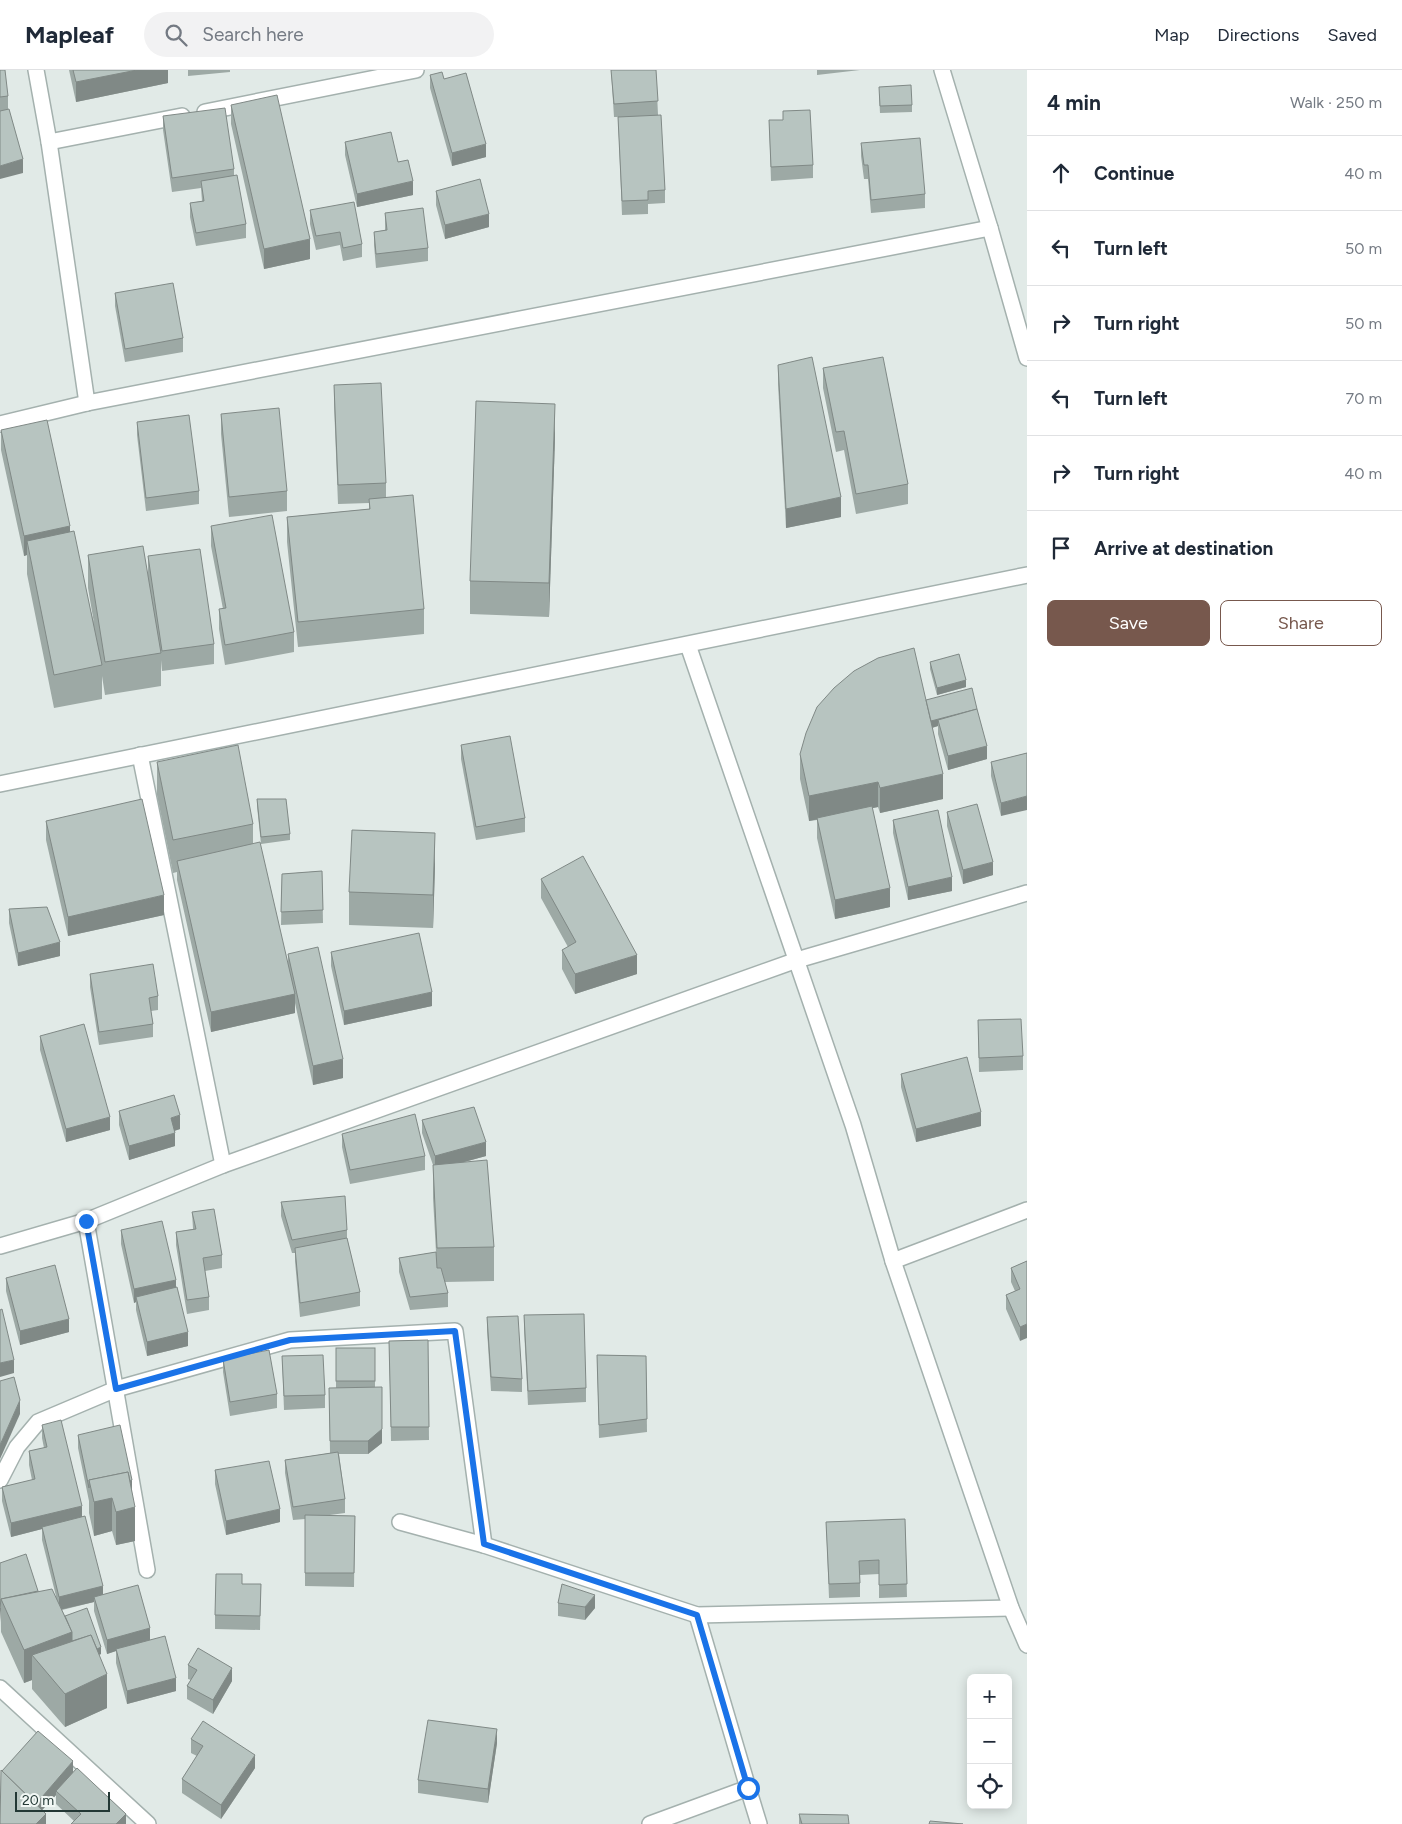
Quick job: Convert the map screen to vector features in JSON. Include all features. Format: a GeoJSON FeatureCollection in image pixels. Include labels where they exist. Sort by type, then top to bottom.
{"type":"FeatureCollection","features":[{"type":"Feature","properties":{"kind":"street"},"geometry":{"type":"LineString","coordinates":[[36,70],[49,142],[87,403]]}},
{"type":"Feature","properties":{"kind":"street"},"geometry":{"type":"LineString","coordinates":[[49,142],[416,70]]}},
{"type":"Feature","properties":{"kind":"street"},"geometry":{"type":"LineString","coordinates":[[942,70],[1027,358]]}},
{"type":"Feature","properties":{"kind":"street"},"geometry":{"type":"LineString","coordinates":[[0,424],[87,403],[990,228]]}},
{"type":"Feature","properties":{"kind":"street"},"geometry":{"type":"LineString","coordinates":[[0,784],[1027,575]]}},
{"type":"Feature","properties":{"kind":"street"},"geometry":{"type":"LineString","coordinates":[[688,645],[853,1125],[893,1261],[1011,1608],[1027,1645]]}},
{"type":"Feature","properties":{"kind":"street"},"geometry":{"type":"LineString","coordinates":[[140,755],[223,1165]]}},
{"type":"Feature","properties":{"kind":"street"},"geometry":{"type":"LineString","coordinates":[[0,1246],[86,1221],[223,1165],[797,960],[1027,893]]}},
{"type":"Feature","properties":{"kind":"street"},"geometry":{"type":"LineString","coordinates":[[893,1261],[1027,1210]]}},
{"type":"Feature","properties":{"kind":"street"},"geometry":{"type":"LineString","coordinates":[[86,1221],[147,1570]]}},
{"type":"Feature","properties":{"kind":"street"},"geometry":{"type":"LineString","coordinates":[[0,1480],[16,1447],[38,1422],[116,1389],[290,1340],[455,1331],[484,1544]]}},
{"type":"Feature","properties":{"kind":"street"},"geometry":{"type":"LineString","coordinates":[[400,1522],[484,1544],[697,1615],[1011,1608]]}},
{"type":"Feature","properties":{"kind":"street"},"geometry":{"type":"LineString","coordinates":[[697,1615],[759,1824]]}},
{"type":"Feature","properties":{"kind":"street"},"geometry":{"type":"LineString","coordinates":[[0,1688],[148,1824]]}},
{"type":"Feature","properties":{"kind":"street"},"geometry":{"type":"LineString","coordinates":[[653,1824],[748,1788]]}},
{"type":"Feature","properties":{"kind":"building"},"geometry":{"type":"Polygon","coordinates":[[[0,70],[5,70],[8,96],[0,97],[0,70]]]}},
{"type":"Feature","properties":{"kind":"building"},"geometry":{"type":"Polygon","coordinates":[[[73,70],[137,70],[76,82],[73,70]]]}},
{"type":"Feature","properties":{"kind":"building"},"geometry":{"type":"Polygon","coordinates":[[[611,70],[656,70],[658,101],[614,104],[611,70]]]}},
{"type":"Feature","properties":{"kind":"building"},"geometry":{"type":"Polygon","coordinates":[[[442,72],[444,79],[466,73],[486,144],[452,153],[430,75],[442,72]]]}},
{"type":"Feature","properties":{"kind":"building"},"geometry":{"type":"Polygon","coordinates":[[[911,85],[912,105],[880,106],[879,87],[911,85]]]}},
{"type":"Feature","properties":{"kind":"building"},"geometry":{"type":"Polygon","coordinates":[[[277,95],[310,239],[264,249],[231,105],[277,95]]]}},
{"type":"Feature","properties":{"kind":"building"},"geometry":{"type":"Polygon","coordinates":[[[225,108],[234,169],[172,178],[163,116],[225,108]]]}},
{"type":"Feature","properties":{"kind":"building"},"geometry":{"type":"Polygon","coordinates":[[[9,109],[23,159],[0,166],[0,111],[9,109]]]}},
{"type":"Feature","properties":{"kind":"building"},"geometry":{"type":"Polygon","coordinates":[[[810,110],[813,165],[771,167],[769,120],[783,120],[783,111],[810,110]]]}},
{"type":"Feature","properties":{"kind":"building"},"geometry":{"type":"Polygon","coordinates":[[[661,115],[665,190],[648,191],[648,200],[622,201],[618,117],[661,115]]]}},
{"type":"Feature","properties":{"kind":"building"},"geometry":{"type":"Polygon","coordinates":[[[391,132],[398,162],[408,160],[413,181],[357,194],[345,142],[391,132]]]}},
{"type":"Feature","properties":{"kind":"building"},"geometry":{"type":"Polygon","coordinates":[[[920,138],[925,194],[871,200],[868,165],[864,165],[861,143],[920,138]]]}},
{"type":"Feature","properties":{"kind":"building"},"geometry":{"type":"Polygon","coordinates":[[[237,175],[246,224],[196,233],[190,203],[204,201],[201,181],[237,175]]]}},
{"type":"Feature","properties":{"kind":"building"},"geometry":{"type":"Polygon","coordinates":[[[480,179],[489,214],[445,225],[436,191],[480,179]]]}},
{"type":"Feature","properties":{"kind":"building"},"geometry":{"type":"Polygon","coordinates":[[[354,202],[362,244],[343,248],[340,232],[316,236],[310,210],[354,202]]]}},
{"type":"Feature","properties":{"kind":"building"},"geometry":{"type":"Polygon","coordinates":[[[423,208],[428,248],[376,254],[374,232],[387,230],[385,213],[423,208]]]}},
{"type":"Feature","properties":{"kind":"building"},"geometry":{"type":"Polygon","coordinates":[[[173,283],[183,338],[125,349],[115,293],[173,283]]]}},
{"type":"Feature","properties":{"kind":"building"},"geometry":{"type":"Polygon","coordinates":[[[812,357],[841,497],[786,509],[778,365],[812,357]]]}},
{"type":"Feature","properties":{"kind":"building"},"geometry":{"type":"Polygon","coordinates":[[[883,357],[908,484],[856,494],[844,431],[836,432],[823,368],[883,357]]]}},
{"type":"Feature","properties":{"kind":"building"},"geometry":{"type":"Polygon","coordinates":[[[381,383],[386,483],[338,485],[334,385],[381,383]]]}},
{"type":"Feature","properties":{"kind":"building"},"geometry":{"type":"Polygon","coordinates":[[[476,401],[555,404],[549,583],[470,581],[476,401]]]}},
{"type":"Feature","properties":{"kind":"building"},"geometry":{"type":"Polygon","coordinates":[[[279,408],[287,491],[229,497],[221,414],[279,408]]]}},
{"type":"Feature","properties":{"kind":"building"},"geometry":{"type":"Polygon","coordinates":[[[189,415],[199,491],[146,498],[137,422],[189,415]]]}},
{"type":"Feature","properties":{"kind":"building"},"geometry":{"type":"Polygon","coordinates":[[[47,420],[70,526],[24,536],[1,430],[47,420]]]}},
{"type":"Feature","properties":{"kind":"building"},"geometry":{"type":"Polygon","coordinates":[[[413,495],[424,609],[298,622],[287,517],[370,509],[369,499],[413,495]]]}},
{"type":"Feature","properties":{"kind":"building"},"geometry":{"type":"Polygon","coordinates":[[[272,515],[294,632],[225,645],[219,609],[226,608],[211,526],[272,515]]]}},
{"type":"Feature","properties":{"kind":"building"},"geometry":{"type":"Polygon","coordinates":[[[74,531],[102,665],[54,675],[27,541],[74,531]]]}},
{"type":"Feature","properties":{"kind":"building"},"geometry":{"type":"Polygon","coordinates":[[[143,546],[161,653],[105,662],[88,555],[143,546]]]}},
{"type":"Feature","properties":{"kind":"building"},"geometry":{"type":"Polygon","coordinates":[[[200,549],[214,644],[162,651],[148,556],[200,549]]]}},
{"type":"Feature","properties":{"kind":"building"},"geometry":{"type":"Polygon","coordinates":[[[914,648],[943,774],[880,788],[878,782],[809,796],[800,754],[806,733],[817,707],[834,688],[854,671],[878,658],[914,648]]]}},
{"type":"Feature","properties":{"kind":"building"},"geometry":{"type":"Polygon","coordinates":[[[959,654],[966,680],[937,688],[930,662],[959,654]]]}},
{"type":"Feature","properties":{"kind":"building"},"geometry":{"type":"Polygon","coordinates":[[[972,688],[977,709],[931,721],[926,700],[972,688]]]}},
{"type":"Feature","properties":{"kind":"building"},"geometry":{"type":"Polygon","coordinates":[[[977,709],[987,746],[948,756],[938,720],[977,709]]]}},
{"type":"Feature","properties":{"kind":"building"},"geometry":{"type":"Polygon","coordinates":[[[510,736],[525,818],[476,827],[461,745],[510,736]]]}},
{"type":"Feature","properties":{"kind":"building"},"geometry":{"type":"Polygon","coordinates":[[[238,745],[253,824],[173,840],[157,762],[238,745]]]}},
{"type":"Feature","properties":{"kind":"building"},"geometry":{"type":"Polygon","coordinates":[[[1027,753],[1027,796],[1001,803],[991,762],[1027,753]]]}},
{"type":"Feature","properties":{"kind":"building"},"geometry":{"type":"Polygon","coordinates":[[[142,799],[164,895],[68,917],[46,821],[142,799]]]}},
{"type":"Feature","properties":{"kind":"building"},"geometry":{"type":"Polygon","coordinates":[[[257,799],[286,799],[290,834],[261,837],[257,799]]]}},
{"type":"Feature","properties":{"kind":"building"},"geometry":{"type":"Polygon","coordinates":[[[977,804],[993,862],[963,870],[947,812],[977,804]]]}},
{"type":"Feature","properties":{"kind":"building"},"geometry":{"type":"Polygon","coordinates":[[[872,806],[890,888],[835,900],[817,818],[872,806]]]}},
{"type":"Feature","properties":{"kind":"building"},"geometry":{"type":"Polygon","coordinates":[[[938,810],[952,877],[908,887],[893,820],[938,810]]]}},
{"type":"Feature","properties":{"kind":"building"},"geometry":{"type":"Polygon","coordinates":[[[352,830],[435,833],[433,895],[349,892],[352,830]]]}},
{"type":"Feature","properties":{"kind":"building"},"geometry":{"type":"Polygon","coordinates":[[[260,842],[295,994],[211,1012],[177,861],[260,842]]]}},
{"type":"Feature","properties":{"kind":"building"},"geometry":{"type":"Polygon","coordinates":[[[583,856],[637,955],[575,974],[562,950],[576,942],[541,879],[583,856]]]}},
{"type":"Feature","properties":{"kind":"building"},"geometry":{"type":"Polygon","coordinates":[[[322,871],[323,910],[281,912],[282,874],[322,871]]]}},
{"type":"Feature","properties":{"kind":"building"},"geometry":{"type":"Polygon","coordinates":[[[47,907],[60,942],[18,953],[9,909],[47,907]]]}},
{"type":"Feature","properties":{"kind":"building"},"geometry":{"type":"Polygon","coordinates":[[[419,933],[432,992],[344,1011],[331,952],[419,933]]]}},
{"type":"Feature","properties":{"kind":"building"},"geometry":{"type":"Polygon","coordinates":[[[318,947],[343,1059],[313,1066],[288,954],[318,947]]]}},
{"type":"Feature","properties":{"kind":"building"},"geometry":{"type":"Polygon","coordinates":[[[153,964],[158,996],[149,998],[153,1024],[99,1032],[90,974],[153,964]]]}},
{"type":"Feature","properties":{"kind":"building"},"geometry":{"type":"Polygon","coordinates":[[[1021,1019],[1023,1056],[979,1058],[978,1020],[1021,1019]]]}},
{"type":"Feature","properties":{"kind":"building"},"geometry":{"type":"Polygon","coordinates":[[[84,1024],[110,1117],[66,1129],[40,1036],[84,1024]]]}},
{"type":"Feature","properties":{"kind":"building"},"geometry":{"type":"Polygon","coordinates":[[[967,1057],[981,1112],[916,1129],[901,1074],[967,1057]]]}},
{"type":"Feature","properties":{"kind":"building"},"geometry":{"type":"Polygon","coordinates":[[[174,1095],[180,1115],[171,1118],[175,1133],[129,1146],[119,1111],[174,1095]]]}},
{"type":"Feature","properties":{"kind":"building"},"geometry":{"type":"Polygon","coordinates":[[[474,1107],[486,1142],[435,1156],[422,1120],[474,1107]]]}},
{"type":"Feature","properties":{"kind":"building"},"geometry":{"type":"Polygon","coordinates":[[[415,1114],[425,1156],[350,1170],[342,1134],[415,1114]]]}},
{"type":"Feature","properties":{"kind":"building"},"geometry":{"type":"Polygon","coordinates":[[[487,1160],[494,1247],[437,1248],[433,1165],[487,1160]]]}},
{"type":"Feature","properties":{"kind":"building"},"geometry":{"type":"Polygon","coordinates":[[[345,1196],[347,1230],[292,1240],[281,1202],[345,1196]]]}},
{"type":"Feature","properties":{"kind":"building"},"geometry":{"type":"Polygon","coordinates":[[[214,1209],[222,1255],[203,1258],[209,1297],[187,1300],[176,1232],[196,1229],[192,1212],[214,1209]]]}},
{"type":"Feature","properties":{"kind":"building"},"geometry":{"type":"Polygon","coordinates":[[[162,1221],[176,1280],[134,1289],[121,1230],[162,1221]]]}},
{"type":"Feature","properties":{"kind":"building"},"geometry":{"type":"Polygon","coordinates":[[[347,1238],[360,1292],[300,1303],[295,1248],[347,1238]]]}},
{"type":"Feature","properties":{"kind":"building"},"geometry":{"type":"Polygon","coordinates":[[[436,1252],[437,1268],[441,1268],[448,1293],[410,1297],[399,1258],[436,1252]]]}},
{"type":"Feature","properties":{"kind":"building"},"geometry":{"type":"Polygon","coordinates":[[[1027,1261],[1027,1324],[1020,1327],[1006,1295],[1020,1289],[1011,1268],[1027,1261]]]}},
{"type":"Feature","properties":{"kind":"building"},"geometry":{"type":"Polygon","coordinates":[[[55,1265],[69,1319],[20,1331],[6,1278],[55,1265]]]}},
{"type":"Feature","properties":{"kind":"building"},"geometry":{"type":"Polygon","coordinates":[[[177,1287],[188,1332],[147,1342],[136,1297],[177,1287]]]}},
{"type":"Feature","properties":{"kind":"building"},"geometry":{"type":"Polygon","coordinates":[[[2,1309],[14,1360],[0,1363],[0,1310],[2,1309]]]}},
{"type":"Feature","properties":{"kind":"building"},"geometry":{"type":"Polygon","coordinates":[[[584,1314],[586,1388],[528,1391],[524,1315],[584,1314]]]}},
{"type":"Feature","properties":{"kind":"building"},"geometry":{"type":"Polygon","coordinates":[[[518,1316],[522,1379],[491,1377],[487,1317],[518,1316]]]}},
{"type":"Feature","properties":{"kind":"building"},"geometry":{"type":"Polygon","coordinates":[[[428,1340],[429,1427],[391,1427],[389,1341],[428,1340]]]}},
{"type":"Feature","properties":{"kind":"building"},"geometry":{"type":"Polygon","coordinates":[[[336,1348],[375,1348],[375,1381],[336,1381],[336,1348]]]}},
{"type":"Feature","properties":{"kind":"building"},"geometry":{"type":"Polygon","coordinates":[[[269,1350],[277,1394],[230,1402],[223,1359],[269,1350]]]}},
{"type":"Feature","properties":{"kind":"building"},"geometry":{"type":"Polygon","coordinates":[[[323,1355],[325,1395],[284,1396],[282,1356],[323,1355]]]}},
{"type":"Feature","properties":{"kind":"building"},"geometry":{"type":"Polygon","coordinates":[[[597,1355],[646,1356],[647,1419],[599,1425],[597,1355]]]}},
{"type":"Feature","properties":{"kind":"building"},"geometry":{"type":"Polygon","coordinates":[[[14,1377],[20,1400],[0,1445],[0,1381],[14,1377]]]}},
{"type":"Feature","properties":{"kind":"building"},"geometry":{"type":"Polygon","coordinates":[[[382,1387],[382,1429],[368,1441],[330,1441],[329,1388],[382,1387]]]}},
{"type":"Feature","properties":{"kind":"building"},"geometry":{"type":"Polygon","coordinates":[[[61,1420],[82,1506],[11,1523],[2,1487],[35,1479],[29,1451],[47,1447],[42,1425],[61,1420]]]}},
{"type":"Feature","properties":{"kind":"building"},"geometry":{"type":"Polygon","coordinates":[[[120,1425],[132,1480],[130,1481],[128,1472],[89,1480],[89,1488],[78,1435],[120,1425]]]}},
{"type":"Feature","properties":{"kind":"building"},"geometry":{"type":"Polygon","coordinates":[[[338,1452],[345,1499],[293,1507],[285,1460],[338,1452]]]}},
{"type":"Feature","properties":{"kind":"building"},"geometry":{"type":"Polygon","coordinates":[[[269,1461],[280,1509],[226,1521],[215,1470],[269,1461]]]}},
{"type":"Feature","properties":{"kind":"building"},"geometry":{"type":"Polygon","coordinates":[[[128,1472],[135,1507],[116,1512],[112,1498],[94,1502],[89,1480],[128,1472]]]}},
{"type":"Feature","properties":{"kind":"building"},"geometry":{"type":"Polygon","coordinates":[[[305,1515],[355,1516],[354,1573],[305,1573],[305,1515]]]}},
{"type":"Feature","properties":{"kind":"building"},"geometry":{"type":"Polygon","coordinates":[[[85,1516],[103,1586],[59,1597],[42,1527],[85,1516]]]}},
{"type":"Feature","properties":{"kind":"building"},"geometry":{"type":"Polygon","coordinates":[[[905,1519],[907,1584],[879,1585],[879,1560],[859,1561],[860,1583],[829,1584],[826,1522],[905,1519]]]}},
{"type":"Feature","properties":{"kind":"building"},"geometry":{"type":"Polygon","coordinates":[[[26,1554],[38,1591],[1,1599],[0,1608],[0,1563],[26,1554]]]}},
{"type":"Feature","properties":{"kind":"building"},"geometry":{"type":"Polygon","coordinates":[[[216,1574],[242,1574],[242,1584],[261,1584],[260,1616],[215,1615],[216,1574]]]}},
{"type":"Feature","properties":{"kind":"building"},"geometry":{"type":"Polygon","coordinates":[[[562,1584],[595,1595],[585,1607],[558,1603],[562,1584]]]}},
{"type":"Feature","properties":{"kind":"building"},"geometry":{"type":"Polygon","coordinates":[[[138,1585],[150,1628],[107,1640],[94,1597],[138,1585]]]}},
{"type":"Feature","properties":{"kind":"building"},"geometry":{"type":"Polygon","coordinates":[[[52,1589],[72,1632],[24,1650],[1,1599],[52,1589]]]}},
{"type":"Feature","properties":{"kind":"building"},"geometry":{"type":"Polygon","coordinates":[[[87,1608],[101,1647],[97,1649],[91,1635],[72,1641],[72,1632],[65,1616],[87,1608]]]}},
{"type":"Feature","properties":{"kind":"building"},"geometry":{"type":"Polygon","coordinates":[[[91,1635],[107,1674],[65,1694],[32,1655],[91,1635]]]}},
{"type":"Feature","properties":{"kind":"building"},"geometry":{"type":"Polygon","coordinates":[[[165,1636],[176,1678],[127,1691],[116,1649],[165,1636]]]}},
{"type":"Feature","properties":{"kind":"building"},"geometry":{"type":"Polygon","coordinates":[[[198,1648],[232,1668],[213,1700],[187,1686],[197,1670],[188,1665],[198,1648]]]}},
{"type":"Feature","properties":{"kind":"building"},"geometry":{"type":"Polygon","coordinates":[[[428,1720],[497,1729],[488,1789],[418,1780],[428,1720]]]}},
{"type":"Feature","properties":{"kind":"building"},"geometry":{"type":"Polygon","coordinates":[[[203,1721],[255,1755],[221,1805],[182,1779],[203,1746],[191,1739],[203,1721]]]}},
{"type":"Feature","properties":{"kind":"building"},"geometry":{"type":"Polygon","coordinates":[[[38,1731],[73,1761],[36,1804],[2,1771],[38,1731]]]}},
{"type":"Feature","properties":{"kind":"building"},"geometry":{"type":"Polygon","coordinates":[[[77,1768],[126,1814],[116,1824],[71,1824],[81,1814],[56,1791],[77,1768]]]}},
{"type":"Feature","properties":{"kind":"building"},"geometry":{"type":"Polygon","coordinates":[[[1,1770],[46,1814],[36,1824],[0,1824],[1,1770]]]}},
{"type":"Feature","properties":{"kind":"building"},"geometry":{"type":"Polygon","coordinates":[[[799,1814],[848,1815],[849,1824],[802,1824],[799,1814]]]}},
{"type":"Feature","properties":{"kind":"building"},"geometry":{"type":"Polygon","coordinates":[[[930,1821],[963,1824],[929,1824],[930,1821]]]}},
{"type":"Feature","properties":{"kind":"route"},"geometry":{"type":"LineString","coordinates":[[86,1221],[116,1389],[290,1340],[455,1331],[484,1544],[697,1615],[748,1788]]}}]}
